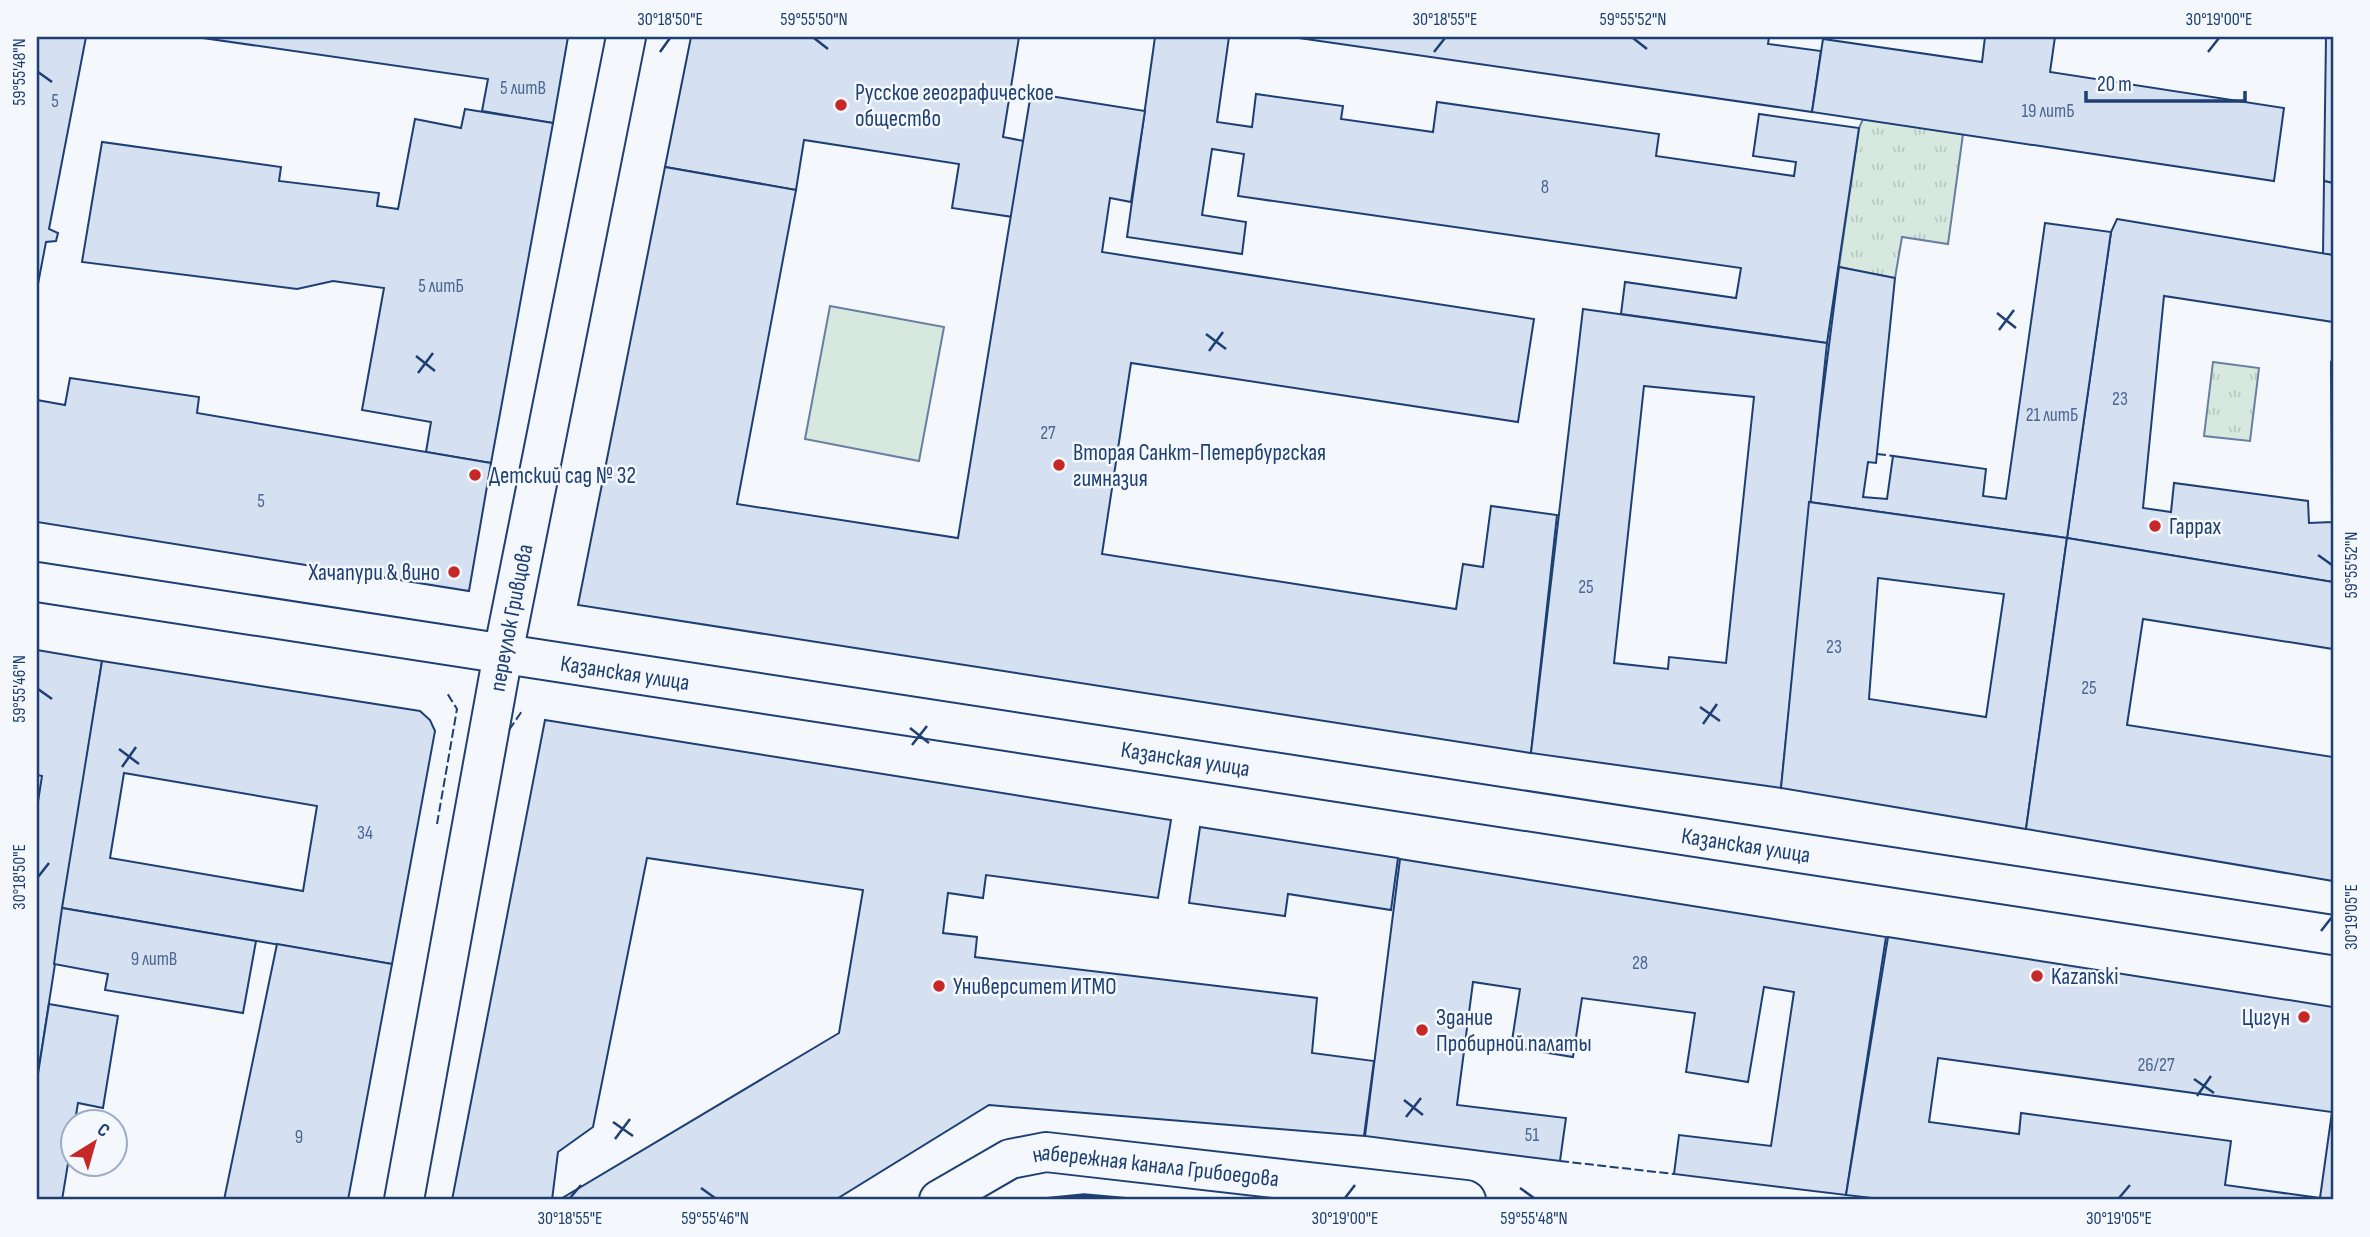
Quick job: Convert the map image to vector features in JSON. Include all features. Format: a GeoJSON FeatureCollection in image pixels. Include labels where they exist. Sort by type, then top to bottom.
{"type":"FeatureCollection","features":[{"type":"Feature","properties":{"kind":"street","name":"переулок Гривцова"},"geometry":{"type":"LineString","coordinates":[[404,1200],[503,654],[626,37]]}},
{"type":"Feature","properties":{"kind":"street","name":"Казанская улица"},"geometry":{"type":"LineString","coordinates":[[37,582],[2333,935]]}},
{"type":"Feature","properties":{"kind":"street","name":"набережная канала Грибоедова"},"geometry":{"type":"LineString","coordinates":[[939,1200],[1010,1159],[1046,1152],[1466,1200]]}},
{"type":"Feature","properties":{"kind":"green space"},"geometry":{"type":"Polygon","coordinates":[[[1863,119],[1963,134],[1948,244],[1902,237],[1895,278],[1839,267],[1859,128],[1863,119]]]}},
{"type":"Feature","properties":{"kind":"green space"},"geometry":{"type":"Polygon","coordinates":[[[830,306],[944,327],[919,461],[805,439],[830,306]]]}},
{"type":"Feature","properties":{"kind":"green space"},"geometry":{"type":"Polygon","coordinates":[[[2213,362],[2259,368],[2250,441],[2204,436],[2213,362]]]}},
{"type":"Feature","properties":{"kind":"building"},"geometry":{"type":"Polygon","coordinates":[[[37,37],[86,37],[49,229],[58,233],[56,241],[46,242],[37,289],[37,37]]]}},
{"type":"Feature","properties":{"kind":"building"},"geometry":{"type":"Polygon","coordinates":[[[196,37],[568,37],[553,123],[482,111],[488,79],[196,37]]]}},
{"type":"Feature","properties":{"kind":"building"},"geometry":{"type":"Polygon","coordinates":[[[691,37],[1019,37],[1003,137],[1024,141],[1013,217],[952,208],[959,164],[804,140],[796,190],[665,167],[691,37]]]}},
{"type":"Feature","properties":{"kind":"building"},"geometry":{"type":"Polygon","coordinates":[[[1155,37],[1229,37],[1217,122],[1252,127],[1256,94],[1343,106],[1341,119],[1433,132],[1437,102],[1659,134],[1656,156],[1794,176],[1796,162],[1753,156],[1759,114],[1859,128],[1827,343],[1621,314],[1625,282],[1736,298],[1741,268],[1238,196],[1244,154],[1212,149],[1202,215],[1246,222],[1242,254],[1127,237],[1155,37]]]}},
{"type":"Feature","properties":{"kind":"building"},"geometry":{"type":"Polygon","coordinates":[[[1292,37],[1769,37],[1768,44],[1821,51],[1812,112],[1292,37]]]}},
{"type":"Feature","properties":{"kind":"building"},"geometry":{"type":"Polygon","coordinates":[[[1985,37],[2055,37],[2050,72],[2284,108],[2274,181],[1812,112],[1823,39],[1982,62],[1985,37]]]}},
{"type":"Feature","properties":{"kind":"building"},"geometry":{"type":"Polygon","coordinates":[[[2326,37],[2333,37],[2333,183],[2324,181],[2326,37]]]}},
{"type":"Feature","properties":{"kind":"building","name":"Вторая Санкт-Петербургская гимназия"},"geometry":{"type":"Polygon","coordinates":[[[1031,93],[1145,111],[1131,202],[1110,198],[1102,252],[1534,319],[1518,422],[1131,363],[1102,554],[1456,609],[1463,564],[1483,567],[1491,506],[1557,515],[1531,753],[578,605],[665,167],[796,190],[737,504],[958,538],[1031,93]]]}},
{"type":"Feature","properties":{"kind":"building"},"geometry":{"type":"Polygon","coordinates":[[[465,109],[553,123],[491,463],[426,452],[431,422],[362,410],[384,288],[333,281],[297,289],[82,262],[102,142],[281,167],[279,181],[379,193],[377,206],[398,209],[415,119],[461,128],[465,109]]]}},
{"type":"Feature","properties":{"kind":"building"},"geometry":{"type":"Polygon","coordinates":[[[2324,181],[2333,183],[2333,255],[2323,254],[2324,181]]]}},
{"type":"Feature","properties":{"kind":"building"},"geometry":{"type":"Polygon","coordinates":[[[2117,219],[2333,255],[2333,322],[2164,296],[2143,508],[2171,512],[2174,483],[2308,501],[2309,523],[2332,522],[2331,362],[2333,582],[2067,538],[2111,232],[2117,219]]]}},
{"type":"Feature","properties":{"kind":"building"},"geometry":{"type":"Polygon","coordinates":[[[2045,223],[2111,232],[2067,538],[1809,502],[1839,267],[1895,278],[1876,463],[1868,462],[1863,497],[1887,499],[1893,456],[1986,469],[1983,496],[2006,499],[2045,223]]]}},
{"type":"Feature","properties":{"kind":"building"},"geometry":{"type":"Polygon","coordinates":[[[1583,309],[1827,343],[1781,788],[1531,753],[1583,309]],[[1644,386],[1614,663],[1668,669],[1669,657],[1726,663],[1754,397],[1644,386]]]}},
{"type":"Feature","properties":{"kind":"building"},"geometry":{"type":"Polygon","coordinates":[[[70,378],[199,397],[197,413],[491,463],[469,591],[37,522],[37,400],[65,405],[70,378]]]}},
{"type":"Feature","properties":{"kind":"building"},"geometry":{"type":"Polygon","coordinates":[[[1809,502],[2067,538],[2026,829],[1781,788],[1809,502]],[[1878,578],[1869,699],[1986,717],[2004,594],[1878,578]]]}},
{"type":"Feature","properties":{"kind":"building"},"geometry":{"type":"Polygon","coordinates":[[[2067,538],[2333,582],[2333,649],[2143,619],[2127,725],[2333,757],[2333,881],[2026,829],[2067,538]]]}},
{"type":"Feature","properties":{"kind":"building"},"geometry":{"type":"Polygon","coordinates":[[[37,650],[102,661],[37,1080],[37,808],[42,776],[37,775],[37,650]]]}},
{"type":"Feature","properties":{"kind":"building"},"geometry":{"type":"Polygon","coordinates":[[[102,661],[420,711],[430,720],[435,731],[392,964],[62,908],[102,661]],[[124,773],[110,858],[303,891],[317,806],[124,773]]]}},
{"type":"Feature","properties":{"kind":"building","name":"Университет ИТМО"},"geometry":{"type":"Polygon","coordinates":[[[545,720],[1171,820],[1158,898],[986,875],[983,898],[948,893],[943,933],[977,937],[975,957],[1317,998],[1312,1053],[1374,1061],[1364,1136],[989,1105],[835,1200],[559,1200],[839,1033],[863,890],[647,858],[593,1127],[558,1152],[552,1200],[452,1200],[545,720]]]}},
{"type":"Feature","properties":{"kind":"building"},"geometry":{"type":"Polygon","coordinates":[[[1200,827],[1398,858],[1391,910],[1288,894],[1285,916],[1189,903],[1200,827]]]}},
{"type":"Feature","properties":{"kind":"building","name":"Здание Пробирной палаты"},"geometry":{"type":"Polygon","coordinates":[[[1400,859],[1886,937],[1846,1195],[1674,1174],[1679,1135],[1771,1146],[1794,992],[1764,987],[1748,1082],[1686,1072],[1695,1013],[1582,998],[1573,1057],[1511,1047],[1520,989],[1473,982],[1457,1105],[1566,1118],[1560,1161],[1365,1136],[1400,859]]]}},
{"type":"Feature","properties":{"kind":"building"},"geometry":{"type":"Polygon","coordinates":[[[62,908],[256,941],[243,1013],[105,990],[108,974],[54,964],[62,908]]]}},
{"type":"Feature","properties":{"kind":"building"},"geometry":{"type":"Polygon","coordinates":[[[1888,937],[2333,1007],[2333,1200],[1889,1200],[1846,1195],[1888,937]],[[1938,1058],[1929,1122],[2019,1134],[2021,1113],[2231,1141],[2225,1185],[2320,1198],[2332,1112],[1938,1058]]]}},
{"type":"Feature","properties":{"kind":"building"},"geometry":{"type":"Polygon","coordinates":[[[277,944],[392,964],[348,1200],[224,1200],[277,944]]]}},
{"type":"Feature","properties":{"kind":"building"},"geometry":{"type":"Polygon","coordinates":[[[49,1004],[118,1016],[103,1108],[78,1103],[77,1108],[60,1108],[60,1178],[66,1178],[62,1200],[37,1200],[37,1080],[49,1004]]]}},
{"type":"Feature","properties":{"kind":"fence"},"geometry":{"type":"LineString","coordinates":[[1877,454],[1893,456]]}},
{"type":"Feature","properties":{"kind":"fence"},"geometry":{"type":"LineString","coordinates":[[437,824],[457,709],[447,693]]}},
{"type":"Feature","properties":{"kind":"fence"},"geometry":{"type":"LineString","coordinates":[[509,730],[522,711]]}},
{"type":"Feature","properties":{"kind":"fence"},"geometry":{"type":"LineString","coordinates":[[1560,1161],[1674,1174]]}},
{"type":"Feature","properties":{"kind":"wall"},"geometry":{"type":"LineString","coordinates":[[1034,1200],[1084,1195],[1140,1200]]}},
{"type":"Feature","properties":{"kind":"place","name":"Русское географическое общество"},"geometry":{"type":"Point","coordinates":[841,105]}},
{"type":"Feature","properties":{"kind":"place","name":"Вторая Санкт-Петербургская гимназия"},"geometry":{"type":"Point","coordinates":[1059,465]}},
{"type":"Feature","properties":{"kind":"place","name":"Детский сад № 32"},"geometry":{"type":"Point","coordinates":[475,475]}},
{"type":"Feature","properties":{"kind":"place","name":"Гаррах"},"geometry":{"type":"Point","coordinates":[2155,526]}},
{"type":"Feature","properties":{"kind":"place","name":"Хачапури & вино"},"geometry":{"type":"Point","coordinates":[454,572]}},
{"type":"Feature","properties":{"kind":"place","name":"Kazanski"},"geometry":{"type":"Point","coordinates":[2037,976]}},
{"type":"Feature","properties":{"kind":"place","name":"Университет ИТМО"},"geometry":{"type":"Point","coordinates":[939,986]}},
{"type":"Feature","properties":{"kind":"place","name":"Цигун"},"geometry":{"type":"Point","coordinates":[2304,1017]}},
{"type":"Feature","properties":{"kind":"place","name":"Здание Пробирной палаты"},"geometry":{"type":"Point","coordinates":[1422,1030]}}]}
